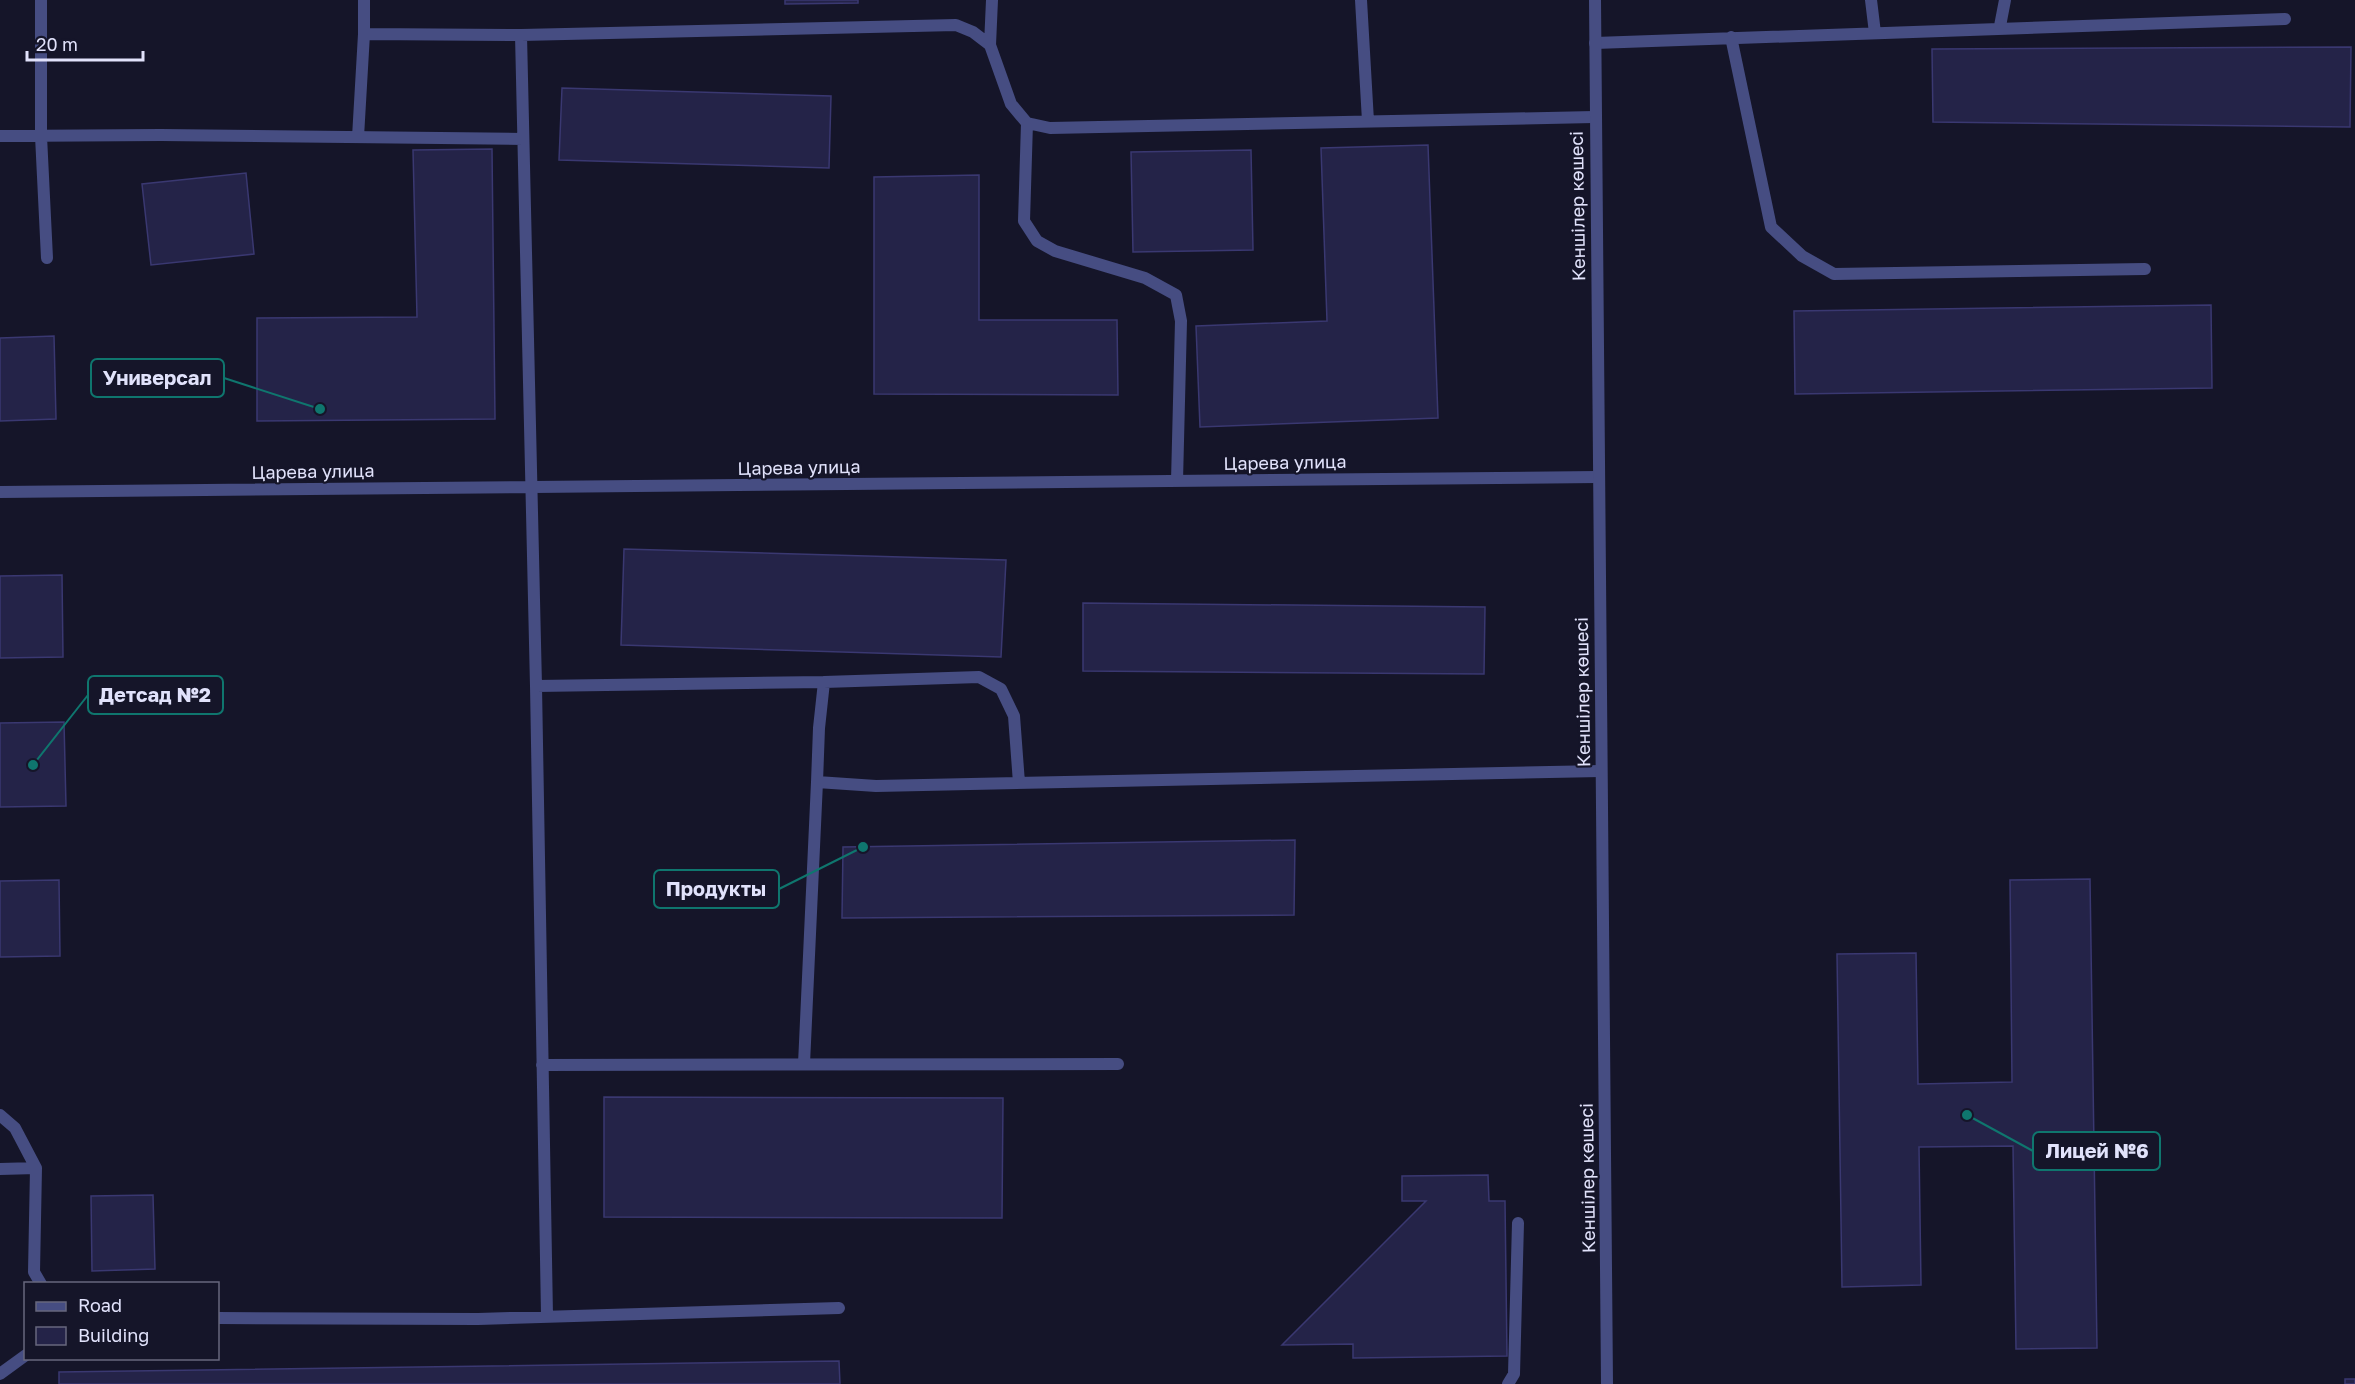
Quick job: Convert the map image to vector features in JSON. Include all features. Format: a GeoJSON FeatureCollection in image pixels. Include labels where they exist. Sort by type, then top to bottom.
{"type":"FeatureCollection","features":[{"type":"Feature","properties":{"kind":"street"},"geometry":{"type":"LineString","coordinates":[[41,0],[41,136],[47,258]]}},
{"type":"Feature","properties":{"kind":"street"},"geometry":{"type":"LineString","coordinates":[[358,137],[364,0]]}},
{"type":"Feature","properties":{"kind":"street"},"geometry":{"type":"LineString","coordinates":[[992,0],[990,45],[1011,104],[1027,123],[1050,128],[1594,117]]}},
{"type":"Feature","properties":{"kind":"street"},"geometry":{"type":"LineString","coordinates":[[1361,0],[1368,121]]}},
{"type":"Feature","properties":{"kind":"street","name":"Кеншілер көшесі"},"geometry":{"type":"LineString","coordinates":[[1595,0],[1594,117],[1607,1384]]}},
{"type":"Feature","properties":{"kind":"street"},"geometry":{"type":"LineString","coordinates":[[1871,0],[1875,33]]}},
{"type":"Feature","properties":{"kind":"street"},"geometry":{"type":"LineString","coordinates":[[2000,26],[2005,0]]}},
{"type":"Feature","properties":{"kind":"street"},"geometry":{"type":"LineString","coordinates":[[1596,43],[2000,26],[2285,19]]}},
{"type":"Feature","properties":{"kind":"street"},"geometry":{"type":"LineString","coordinates":[[364,34],[521,35],[956,25],[974,32],[990,45]]}},
{"type":"Feature","properties":{"kind":"street"},"geometry":{"type":"LineString","coordinates":[[521,35],[547,1316]]}},
{"type":"Feature","properties":{"kind":"street"},"geometry":{"type":"LineString","coordinates":[[1731,37],[1771,227],[1802,256],[1834,274],[2145,269]]}},
{"type":"Feature","properties":{"kind":"street"},"geometry":{"type":"LineString","coordinates":[[1027,123],[1024,221],[1037,241],[1055,251],[1145,278],[1176,295],[1181,321],[1177,481]]}},
{"type":"Feature","properties":{"kind":"street"},"geometry":{"type":"LineString","coordinates":[[0,136],[523,139]]}},
{"type":"Feature","properties":{"kind":"street","name":"Царева улица"},"geometry":{"type":"LineString","coordinates":[[0,492],[1598,477]]}},
{"type":"Feature","properties":{"kind":"street"},"geometry":{"type":"LineString","coordinates":[[536,686],[824,682],[979,677],[1001,689],[1014,716],[1018,783]]}},
{"type":"Feature","properties":{"kind":"street"},"geometry":{"type":"LineString","coordinates":[[804,1064],[819,728],[824,682]]}},
{"type":"Feature","properties":{"kind":"street"},"geometry":{"type":"LineString","coordinates":[[817,782],[876,786],[1601,771]]}},
{"type":"Feature","properties":{"kind":"street"},"geometry":{"type":"LineString","coordinates":[[542,1065],[1118,1064]]}},
{"type":"Feature","properties":{"kind":"street"},"geometry":{"type":"LineString","coordinates":[[0,1115],[15,1128],[36,1168],[34,1272],[40,1282]]}},
{"type":"Feature","properties":{"kind":"street"},"geometry":{"type":"LineString","coordinates":[[0,1168],[36,1168]]}},
{"type":"Feature","properties":{"kind":"street"},"geometry":{"type":"LineString","coordinates":[[1508,1384],[1514,1374],[1518,1223]]}},
{"type":"Feature","properties":{"kind":"street"},"geometry":{"type":"LineString","coordinates":[[219,1318],[478,1319],[839,1308]]}},
{"type":"Feature","properties":{"kind":"street"},"geometry":{"type":"LineString","coordinates":[[0,1374],[24,1356]]}},
{"type":"Feature","properties":{"kind":"building"},"geometry":{"type":"Polygon","coordinates":[[[785,0],[858,0],[858,3],[785,4],[785,0]]]}},
{"type":"Feature","properties":{"kind":"building"},"geometry":{"type":"Polygon","coordinates":[[[2351,47],[2350,127],[1933,122],[1932,49],[2351,47]]]}},
{"type":"Feature","properties":{"kind":"building"},"geometry":{"type":"Polygon","coordinates":[[[562,88],[831,96],[829,168],[559,160],[562,88]]]}},
{"type":"Feature","properties":{"kind":"building"},"geometry":{"type":"Polygon","coordinates":[[[1428,145],[1438,418],[1200,427],[1196,326],[1327,321],[1321,148],[1428,145]]]}},
{"type":"Feature","properties":{"kind":"building"},"geometry":{"type":"Polygon","coordinates":[[[492,149],[495,419],[257,421],[257,318],[417,317],[413,150],[492,149]]]}},
{"type":"Feature","properties":{"kind":"building"},"geometry":{"type":"Polygon","coordinates":[[[1251,150],[1253,250],[1133,252],[1131,152],[1251,150]]]}},
{"type":"Feature","properties":{"kind":"building"},"geometry":{"type":"Polygon","coordinates":[[[246,173],[254,254],[151,265],[142,184],[246,173]]]}},
{"type":"Feature","properties":{"kind":"building"},"geometry":{"type":"Polygon","coordinates":[[[979,175],[979,320],[1117,320],[1118,395],[874,394],[874,177],[979,175]]]}},
{"type":"Feature","properties":{"kind":"building"},"geometry":{"type":"Polygon","coordinates":[[[2211,305],[2212,388],[1795,394],[1794,311],[2211,305]]]}},
{"type":"Feature","properties":{"kind":"building"},"geometry":{"type":"Polygon","coordinates":[[[54,336],[56,419],[0,421],[0,338],[54,336]]]}},
{"type":"Feature","properties":{"kind":"building"},"geometry":{"type":"Polygon","coordinates":[[[624,549],[1006,560],[1001,657],[621,645],[624,549]]]}},
{"type":"Feature","properties":{"kind":"building"},"geometry":{"type":"Polygon","coordinates":[[[62,575],[63,657],[0,658],[0,576],[62,575]]]}},
{"type":"Feature","properties":{"kind":"building"},"geometry":{"type":"Polygon","coordinates":[[[1083,603],[1485,607],[1484,674],[1083,671],[1083,603]]]}},
{"type":"Feature","properties":{"kind":"building"},"geometry":{"type":"Polygon","coordinates":[[[64,722],[66,806],[0,807],[0,723],[64,722]]]}},
{"type":"Feature","properties":{"kind":"building"},"geometry":{"type":"Polygon","coordinates":[[[1295,840],[1294,915],[842,918],[843,847],[1295,840]]]}},
{"type":"Feature","properties":{"kind":"building"},"geometry":{"type":"Polygon","coordinates":[[[2090,879],[2097,1348],[2016,1349],[2013,1146],[1919,1147],[1921,1285],[1842,1287],[1837,954],[1916,953],[1918,1084],[2012,1082],[2010,880],[2090,879]]]}},
{"type":"Feature","properties":{"kind":"building"},"geometry":{"type":"Polygon","coordinates":[[[59,880],[60,956],[0,957],[0,881],[59,880]]]}},
{"type":"Feature","properties":{"kind":"building"},"geometry":{"type":"Polygon","coordinates":[[[604,1097],[1003,1098],[1002,1218],[604,1217],[604,1097]]]}},
{"type":"Feature","properties":{"kind":"building"},"geometry":{"type":"Polygon","coordinates":[[[1488,1175],[1489,1201],[1505,1201],[1507,1356],[1353,1358],[1353,1344],[1282,1345],[1426,1201],[1402,1201],[1402,1176],[1488,1175]]]}},
{"type":"Feature","properties":{"kind":"building"},"geometry":{"type":"Polygon","coordinates":[[[153,1195],[155,1269],[92,1271],[91,1196],[153,1195]]]}},
{"type":"Feature","properties":{"kind":"building"},"geometry":{"type":"Polygon","coordinates":[[[839,1361],[840,1384],[59,1384],[59,1372],[839,1361]]]}},
{"type":"Feature","properties":{"kind":"building"},"geometry":{"type":"Polygon","coordinates":[[[2345,1379],[2355,1379],[2355,1384],[2345,1384],[2345,1379]]]}},
{"type":"Feature","properties":{"kind":"place","name":"Универсал"},"geometry":{"type":"Point","coordinates":[320,409]}},
{"type":"Feature","properties":{"kind":"place","name":"Детсад №2"},"geometry":{"type":"Point","coordinates":[33,765]}},
{"type":"Feature","properties":{"kind":"place","name":"Продукты"},"geometry":{"type":"Point","coordinates":[863,847]}},
{"type":"Feature","properties":{"kind":"place","name":"Лицей №6"},"geometry":{"type":"Point","coordinates":[1967,1115]}}]}
